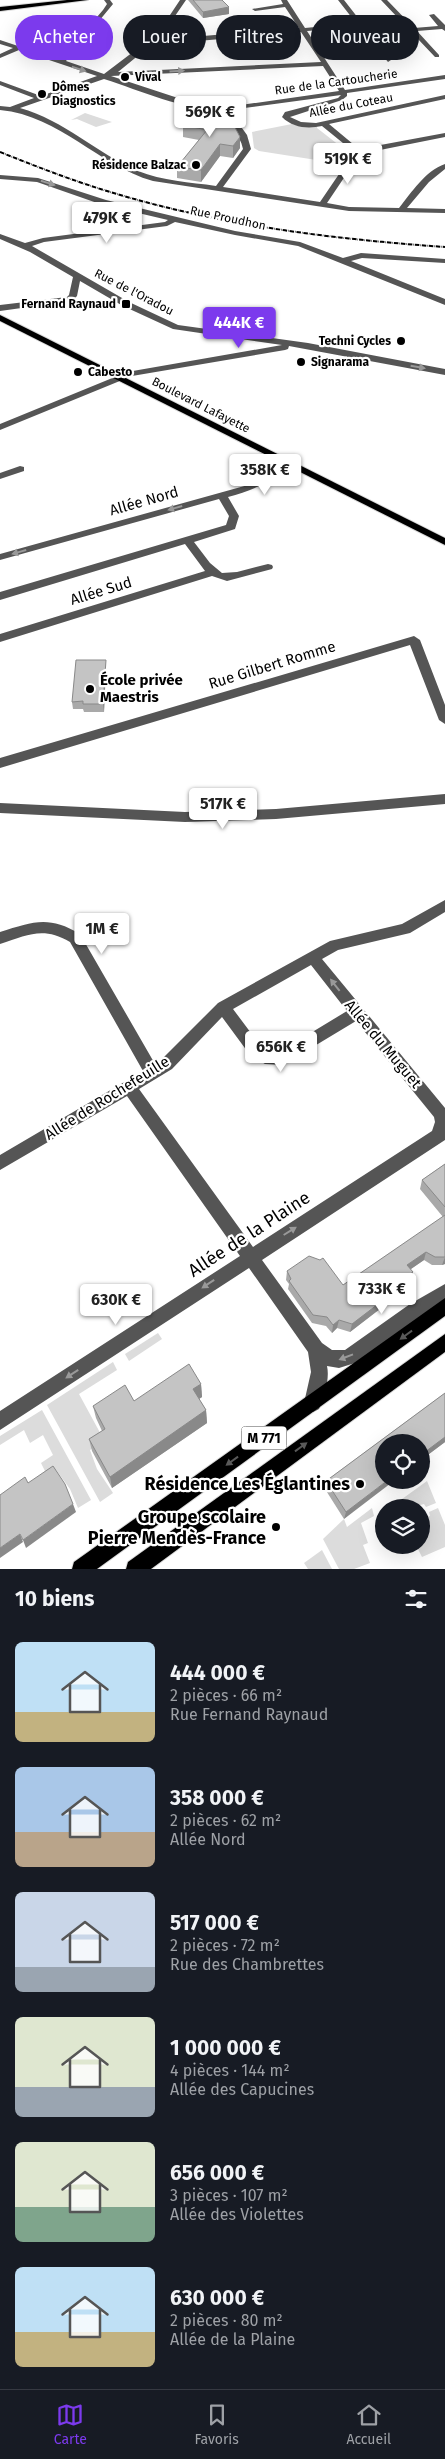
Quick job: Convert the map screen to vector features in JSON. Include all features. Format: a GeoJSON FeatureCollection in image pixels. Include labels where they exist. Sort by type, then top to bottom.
{"type":"FeatureCollection","features":[{"type":"Feature","properties":{"kind":"main road"},"geometry":{"type":"LineString","coordinates":[[0,10],[43,2],[85,0]]}},
{"type":"Feature","properties":{"kind":"main road","name":"Boulevard Lafayette"},"geometry":{"type":"LineString","coordinates":[[0,318],[445,542]]}},
{"type":"Feature","properties":{"kind":"main road","name":"M 771"},"geometry":{"type":"LineString","coordinates":[[81,1569],[445,1306]]}},
{"type":"Feature","properties":{"kind":"main road","name":"M 771"},"geometry":{"type":"LineString","coordinates":[[135,1569],[445,1342]]}},
{"type":"Feature","properties":{"kind":"street"},"geometry":{"type":"LineString","coordinates":[[61,63],[105,11],[110,4],[107,0]]}},
{"type":"Feature","properties":{"kind":"street"},"geometry":{"type":"LineString","coordinates":[[173,15],[183,0]]}},
{"type":"Feature","properties":{"kind":"street"},"geometry":{"type":"LineString","coordinates":[[341,0],[353,15]]}},
{"type":"Feature","properties":{"kind":"street"},"geometry":{"type":"LineString","coordinates":[[384,0],[398,15]]}},
{"type":"Feature","properties":{"kind":"street"},"geometry":{"type":"LineString","coordinates":[[255,9],[286,3],[345,92]]}},
{"type":"Feature","properties":{"kind":"street"},"geometry":{"type":"LineString","coordinates":[[432,15],[444,28]]}},
{"type":"Feature","properties":{"kind":"street"},"geometry":{"type":"LineString","coordinates":[[419,30],[444,28]]}},
{"type":"Feature","properties":{"kind":"street"},"geometry":{"type":"LineString","coordinates":[[206,39],[311,30]]}},
{"type":"Feature","properties":{"kind":"street"},"geometry":{"type":"LineString","coordinates":[[419,37],[437,56]]}},
{"type":"Feature","properties":{"kind":"street","name":"Rue de la Cartoucherie"},"geometry":{"type":"LineString","coordinates":[[0,42],[15,48]]}},
{"type":"Feature","properties":{"kind":"street"},"geometry":{"type":"LineString","coordinates":[[0,56],[15,50]]}},
{"type":"Feature","properties":{"kind":"street","name":"Rue de la Cartoucherie"},"geometry":{"type":"LineString","coordinates":[[52,60],[107,75],[193,105],[226,109],[445,77]]}},
{"type":"Feature","properties":{"kind":"street"},"geometry":{"type":"LineString","coordinates":[[107,75],[127,60]]}},
{"type":"Feature","properties":{"kind":"street"},"geometry":{"type":"LineString","coordinates":[[13,108],[107,75],[325,64]]}},
{"type":"Feature","properties":{"kind":"street"},"geometry":{"type":"LineString","coordinates":[[0,83],[40,98]]}},
{"type":"Feature","properties":{"kind":"street","name":"Allée du Coteau"},"geometry":{"type":"LineString","coordinates":[[408,83],[416,89]]}},
{"type":"Feature","properties":{"kind":"street","name":"Allée du Coteau"},"geometry":{"type":"LineString","coordinates":[[345,92],[345,96],[340,99],[300,109],[288,114],[286,117],[297,124],[306,126],[445,98]]}},
{"type":"Feature","properties":{"kind":"street"},"geometry":{"type":"LineString","coordinates":[[423,94],[431,100]]}},
{"type":"Feature","properties":{"kind":"street"},"geometry":{"type":"LineString","coordinates":[[0,108],[13,108],[38,115],[141,175],[166,181],[349,209],[445,211]]}},
{"type":"Feature","properties":{"kind":"street"},"geometry":{"type":"LineString","coordinates":[[219,188],[247,148],[244,134],[227,115],[226,109]]}},
{"type":"Feature","properties":{"kind":"street"},"geometry":{"type":"LineString","coordinates":[[323,123],[358,152]]}},
{"type":"Feature","properties":{"kind":"street"},"geometry":{"type":"LineString","coordinates":[[322,205],[352,158],[358,152],[445,135]]}},
{"type":"Feature","properties":{"kind":"street"},"geometry":{"type":"LineString","coordinates":[[401,210],[427,179],[445,166]]}},
{"type":"Feature","properties":{"kind":"street","name":"Rue Proudhon"},"geometry":{"type":"LineString","coordinates":[[0,177],[38,180],[103,202],[174,219],[300,244],[445,302]]}},
{"type":"Feature","properties":{"kind":"street"},"geometry":{"type":"LineString","coordinates":[[26,246],[43,240],[166,224],[174,219]]}},
{"type":"Feature","properties":{"kind":"street","name":"Rue de l'Oradou"},"geometry":{"type":"LineString","coordinates":[[0,236],[26,246],[126,304],[176,327],[266,340],[445,372]]}},
{"type":"Feature","properties":{"kind":"street"},"geometry":{"type":"LineString","coordinates":[[344,261],[361,255],[445,261]]}},
{"type":"Feature","properties":{"kind":"street"},"geometry":{"type":"LineString","coordinates":[[0,308],[13,305],[64,301],[73,296],[77,277]]}},
{"type":"Feature","properties":{"kind":"street"},"geometry":{"type":"LineString","coordinates":[[257,351],[266,340]]}},
{"type":"Feature","properties":{"kind":"street"},"geometry":{"type":"LineString","coordinates":[[0,427],[118,377],[295,345]]}},
{"type":"Feature","properties":{"kind":"street","name":"Allée Nord"},"geometry":{"type":"LineString","coordinates":[[0,557],[262,484],[291,464]]}},
{"type":"Feature","properties":{"kind":"street"},"geometry":{"type":"LineString","coordinates":[[0,476],[20,469]]}},
{"type":"Feature","properties":{"kind":"street","name":"Allée Sud"},"geometry":{"type":"LineString","coordinates":[[0,596],[231,527],[234,516],[222,495]]}},
{"type":"Feature","properties":{"kind":"street"},"geometry":{"type":"LineString","coordinates":[[187,540],[211,573]]}},
{"type":"Feature","properties":{"kind":"street","name":"Allée Sud"},"geometry":{"type":"LineString","coordinates":[[0,638],[211,573],[219,578],[231,578],[268,567]]}},
{"type":"Feature","properties":{"kind":"street","name":"Rue Gilbert Romme"},"geometry":{"type":"LineString","coordinates":[[0,763],[414,640],[445,720]]}},
{"type":"Feature","properties":{"kind":"street"},"geometry":{"type":"LineString","coordinates":[[0,808],[185,817],[278,814],[445,799]]}},
{"type":"Feature","properties":{"kind":"street","name":"Allée de Rochefeuille"},"geometry":{"type":"LineString","coordinates":[[0,1163],[167,1064],[223,1007],[335,945],[405,929],[445,905]]}},
{"type":"Feature","properties":{"kind":"street"},"geometry":{"type":"LineString","coordinates":[[0,938],[44,926],[60,928],[75,938],[152,1073]]}},
{"type":"Feature","properties":{"kind":"street","name":"Allée du Muguet"},"geometry":{"type":"LineString","coordinates":[[312,957],[356,1013],[440,1113],[443,1122],[442,1133]]}},
{"type":"Feature","properties":{"kind":"street"},"geometry":{"type":"LineString","coordinates":[[223,1007],[255,1050],[265,1058],[283,1058],[356,1013]]}},
{"type":"Feature","properties":{"kind":"street"},"geometry":{"type":"LineString","coordinates":[[129,1087],[316,1349],[326,1357],[337,1361],[349,1357],[445,1292]]}},
{"type":"Feature","properties":{"kind":"street","name":"Allée de la Plaine"},"geometry":{"type":"LineString","coordinates":[[0,1421],[442,1133]]}},
{"type":"Feature","properties":{"kind":"street"},"geometry":{"type":"LineString","coordinates":[[313,1403],[320,1372],[316,1349]]}},
{"type":"Feature","properties":{"kind":"shaded area"},"geometry":{"type":"Polygon","coordinates":[[[85,113],[112,122],[96,127],[77,119],[71,120],[85,113]]]}},
{"type":"Feature","properties":{"kind":"shaded area"},"geometry":{"type":"Polygon","coordinates":[[[292,124],[303,127],[317,126],[317,128],[349,153],[342,164],[259,151],[254,148],[252,132],[292,124]]]}},
{"type":"Feature","properties":{"kind":"shaded area"},"geometry":{"type":"Polygon","coordinates":[[[158,1333],[162,1339],[129,1361],[125,1354],[158,1333]]]}},
{"type":"Feature","properties":{"kind":"shaded area"},"geometry":{"type":"Polygon","coordinates":[[[113,1362],[117,1370],[79,1394],[104,1440],[90,1450],[97,1469],[113,1493],[100,1502],[47,1405],[113,1362]]]}},
{"type":"Feature","properties":{"kind":"shaded area"},"geometry":{"type":"Polygon","coordinates":[[[42,1410],[91,1500],[78,1508],[70,1489],[56,1470],[47,1475],[41,1463],[53,1455],[43,1435],[30,1443],[24,1430],[0,1445],[0,1436],[42,1410]]]}},
{"type":"Feature","properties":{"kind":"shaded area"},"geometry":{"type":"Polygon","coordinates":[[[430,1488],[436,1503],[430,1505],[430,1499],[402,1499],[416,1489],[430,1488]]]}},
{"type":"Feature","properties":{"kind":"shaded area"},"geometry":{"type":"Polygon","coordinates":[[[372,1508],[374,1516],[361,1523],[368,1543],[363,1545],[370,1563],[354,1569],[339,1569],[323,1539],[344,1519],[347,1527],[372,1508]]]}},
{"type":"Feature","properties":{"kind":"shaded area"},"geometry":{"type":"Polygon","coordinates":[[[438,1508],[445,1525],[445,1547],[430,1554],[430,1516],[430,1512],[438,1508]]]}},
{"type":"Feature","properties":{"kind":"shaded area"},"geometry":{"type":"Polygon","coordinates":[[[322,1550],[332,1569],[308,1569],[304,1563],[322,1550]]]}},
{"type":"Feature","properties":{"kind":"building"},"geometry":{"type":"Polygon","coordinates":[[[193,0],[222,0],[229,7],[203,12],[193,0]]]}},
{"type":"Feature","properties":{"kind":"building"},"geometry":{"type":"Polygon","coordinates":[[[216,107],[227,112],[240,137],[233,146],[220,144],[201,170],[177,167],[207,130],[183,125],[216,107]]]}},
{"type":"Feature","properties":{"kind":"building","name":"École privée Maestris"},"geometry":{"type":"Polygon","coordinates":[[[76,660],[106,660],[103,704],[83,704],[83,701],[72,702],[76,660]]]}},
{"type":"Feature","properties":{"kind":"building"},"geometry":{"type":"Polygon","coordinates":[[[445,1164],[445,1207],[422,1180],[445,1164]]]}},
{"type":"Feature","properties":{"kind":"building"},"geometry":{"type":"Polygon","coordinates":[[[445,1215],[445,1257],[435,1257],[426,1252],[407,1265],[413,1272],[393,1286],[392,1293],[352,1324],[339,1320],[333,1325],[327,1317],[313,1315],[289,1281],[291,1279],[287,1271],[309,1256],[320,1260],[323,1258],[343,1285],[445,1215]]]}},
{"type":"Feature","properties":{"kind":"building"},"geometry":{"type":"Polygon","coordinates":[[[189,1364],[201,1384],[193,1389],[206,1410],[110,1477],[89,1439],[105,1429],[93,1406],[125,1385],[134,1401],[189,1364]]]}},
{"type":"Feature","properties":{"kind":"building"},"geometry":{"type":"Polygon","coordinates":[[[445,1393],[445,1437],[430,1448],[430,1434],[390,1434],[445,1393]]]}},
{"type":"Feature","properties":{"kind":"building"},"geometry":{"type":"Polygon","coordinates":[[[375,1445],[376,1489],[346,1512],[326,1481],[375,1445]]]}},
{"type":"Feature","properties":{"kind":"building"},"geometry":{"type":"Polygon","coordinates":[[[53,1466],[65,1484],[73,1504],[23,1540],[20,1534],[0,1548],[0,1495],[25,1477],[28,1483],[53,1466]]]}},
{"type":"Feature","properties":{"kind":"railway"},"geometry":{"type":"LineString","coordinates":[[0,152],[94,187],[148,203],[232,222],[317,235],[445,247]]}},
{"type":"Feature","properties":{"kind":"place","name":"Vival"},"geometry":{"type":"Point","coordinates":[125,77]}},
{"type":"Feature","properties":{"kind":"place","name":"Dômes Diagnostics"},"geometry":{"type":"Point","coordinates":[42,94]}},
{"type":"Feature","properties":{"kind":"place","name":"Résidence Balzac"},"geometry":{"type":"Point","coordinates":[196,165]}},
{"type":"Feature","properties":{"kind":"place","name":"Fernand Raynaud"},"geometry":{"type":"Point","coordinates":[126,304]}},
{"type":"Feature","properties":{"kind":"place","name":"Techni Cycles"},"geometry":{"type":"Point","coordinates":[401,341]}},
{"type":"Feature","properties":{"kind":"place","name":"Signarama"},"geometry":{"type":"Point","coordinates":[301,362]}},
{"type":"Feature","properties":{"kind":"place","name":"Cabesto"},"geometry":{"type":"Point","coordinates":[78,372]}},
{"type":"Feature","properties":{"kind":"place","name":"École privée Maestris"},"geometry":{"type":"Point","coordinates":[90,689]}},
{"type":"Feature","properties":{"kind":"place","name":"Résidence Les Églantines"},"geometry":{"type":"Point","coordinates":[360,1484]}},
{"type":"Feature","properties":{"kind":"place","name":"Groupe scolaire Pierre Mendès-France"},"geometry":{"type":"Point","coordinates":[276,1527]}}]}
